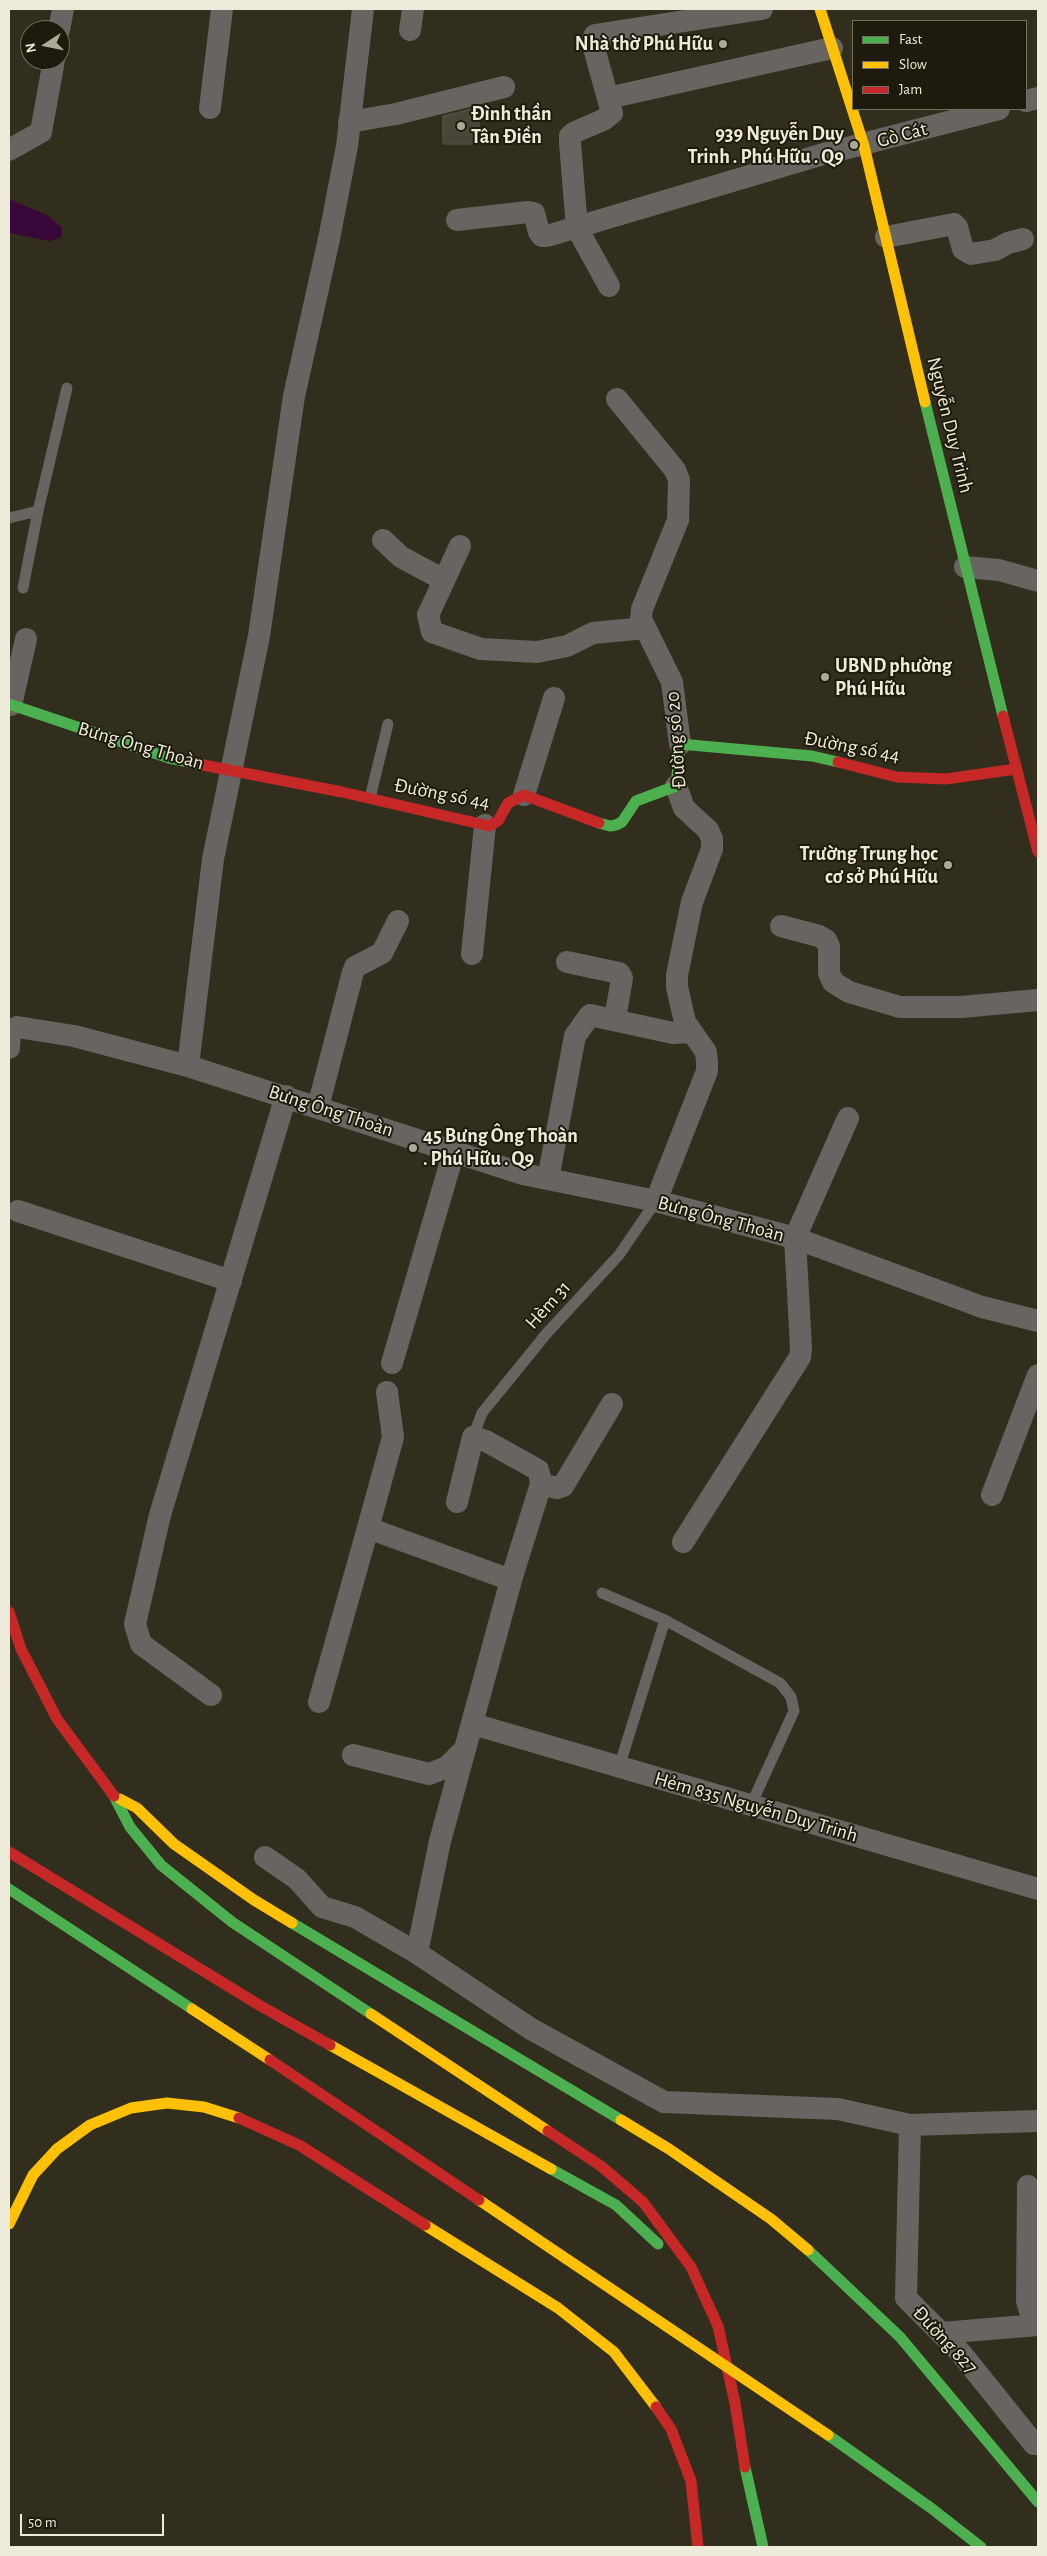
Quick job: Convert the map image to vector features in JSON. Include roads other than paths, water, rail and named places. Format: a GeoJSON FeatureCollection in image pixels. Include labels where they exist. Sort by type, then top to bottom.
{"type":"FeatureCollection","features":[{"type":"Feature","properties":{"kind":"main road","name":"Nguyễn Duy Trinh"},"geometry":{"type":"LineString","coordinates":[[820,9],[852,109]]}},
{"type":"Feature","properties":{"kind":"main road","name":"Nguyễn Duy Trinh"},"geometry":{"type":"LineString","coordinates":[[852,110],[864,146],[965,567],[1038,852]]}},
{"type":"Feature","properties":{"kind":"main road","name":"Bưng Ông Thoàn"},"geometry":{"type":"LineString","coordinates":[[10,705],[169,758],[230,771]]}},
{"type":"Feature","properties":{"kind":"main road","name":"Đường số 44"},"geometry":{"type":"LineString","coordinates":[[680,744],[812,756],[897,777],[946,779],[1016,769]]}},
{"type":"Feature","properties":{"kind":"main road","name":"Đường số 20"},"geometry":{"type":"LineString","coordinates":[[676,786],[680,744]]}},
{"type":"Feature","properties":{"kind":"main road","name":"Đường số 44"},"geometry":{"type":"LineString","coordinates":[[230,771],[370,798],[485,825],[494,824],[498,821],[508,802],[524,795]]}},
{"type":"Feature","properties":{"kind":"main road"},"geometry":{"type":"LineString","coordinates":[[524,795],[610,826],[622,822],[636,801],[676,786]]}},
{"type":"Feature","properties":{"kind":"main road"},"geometry":{"type":"LineString","coordinates":[[9,1612],[22,1649],[57,1719],[113,1794],[130,1827],[161,1865],[232,1922],[593,2160],[643,2202],[691,2267],[718,2326],[735,2403],[748,2484],[763,2547]]}},
{"type":"Feature","properties":{"kind":"main road"},"geometry":{"type":"LineString","coordinates":[[113,1794],[137,1808],[174,1844],[254,1900],[669,2149],[771,2219],[817,2257],[900,2337],[1038,2502]]}},
{"type":"Feature","properties":{"kind":"main road"},"geometry":{"type":"LineString","coordinates":[[9,1852],[258,2004],[616,2204],[650,2235],[683,2272],[718,2326]]}},
{"type":"Feature","properties":{"kind":"main road"},"geometry":{"type":"LineString","coordinates":[[9,1889],[270,2060],[783,2403],[931,2508],[981,2547]]}},
{"type":"Feature","properties":{"kind":"main road"},"geometry":{"type":"LineString","coordinates":[[9,2224],[33,2175],[57,2149],[90,2126],[131,2108],[167,2103],[204,2107],[246,2120],[290,2141],[558,2308],[614,2352],[646,2391],[671,2430],[690,2481],[698,2547]]}},
{"type":"Feature","properties":{"kind":"street"},"geometry":{"type":"LineString","coordinates":[[210,108],[222,9]]}},
{"type":"Feature","properties":{"kind":"street"},"geometry":{"type":"LineString","coordinates":[[230,771],[259,636],[294,396],[329,239],[350,122],[363,9]]}},
{"type":"Feature","properties":{"kind":"street"},"geometry":{"type":"LineString","coordinates":[[609,286],[577,228],[570,136],[608,117],[612,113],[592,41],[595,35],[762,9]]}},
{"type":"Feature","properties":{"kind":"street"},"geometry":{"type":"LineString","coordinates":[[608,98],[832,48]]}},
{"type":"Feature","properties":{"kind":"street"},"geometry":{"type":"LineString","coordinates":[[9,150],[41,132],[52,70]]}},
{"type":"Feature","properties":{"kind":"street"},"geometry":{"type":"LineString","coordinates":[[350,122],[396,114],[504,87]]}},
{"type":"Feature","properties":{"kind":"street","name":"Gò Cát"},"geometry":{"type":"LineString","coordinates":[[457,220],[528,212],[534,213],[542,236],[577,228],[748,176],[995,110]]}},
{"type":"Feature","properties":{"kind":"street"},"geometry":{"type":"LineString","coordinates":[[886,237],[954,224],[958,227],[963,249],[971,254],[995,250],[1008,243],[1023,239]]}},
{"type":"Feature","properties":{"kind":"street","name":"Đường số 20"},"geometry":{"type":"LineString","coordinates":[[618,399],[675,470],[679,480],[678,520],[642,609],[642,619],[672,682],[680,744]]}},
{"type":"Feature","properties":{"kind":"street"},"geometry":{"type":"LineString","coordinates":[[383,540],[401,557],[444,580]]}},
{"type":"Feature","properties":{"kind":"street"},"geometry":{"type":"LineString","coordinates":[[460,546],[428,615],[429,627],[432,632],[481,649],[537,652],[567,646],[593,633],[645,628]]}},
{"type":"Feature","properties":{"kind":"street"},"geometry":{"type":"LineString","coordinates":[[965,567],[1000,570],[1038,581]]}},
{"type":"Feature","properties":{"kind":"street"},"geometry":{"type":"LineString","coordinates":[[10,705],[26,639]]}},
{"type":"Feature","properties":{"kind":"street"},"geometry":{"type":"LineString","coordinates":[[524,795],[554,698]]}},
{"type":"Feature","properties":{"kind":"street","name":"Bưng Ông Thoàn"},"geometry":{"type":"LineString","coordinates":[[230,771],[213,859],[188,1066],[286,1096],[523,1174],[656,1201],[796,1238],[982,1307],[1038,1321]]}},
{"type":"Feature","properties":{"kind":"street","name":"Đường số 20"},"geometry":{"type":"LineString","coordinates":[[656,1201],[706,1071],[706,1052],[692,1032],[682,1012],[677,975],[692,902],[712,849],[712,840],[708,830],[684,808],[676,786]]}},
{"type":"Feature","properties":{"kind":"street"},"geometry":{"type":"LineString","coordinates":[[472,954],[485,825]]}},
{"type":"Feature","properties":{"kind":"street"},"geometry":{"type":"LineString","coordinates":[[318,1107],[352,972],[355,967],[382,953],[398,922]]}},
{"type":"Feature","properties":{"kind":"street"},"geometry":{"type":"LineString","coordinates":[[781,926],[819,936],[826,940],[829,946],[829,973],[833,982],[849,992],[900,1007],[961,1007],[1038,1000]]}},
{"type":"Feature","properties":{"kind":"street"},"geometry":{"type":"LineString","coordinates":[[567,962],[619,973],[622,978],[615,1019]]}},
{"type":"Feature","properties":{"kind":"street"},"geometry":{"type":"LineString","coordinates":[[548,1179],[575,1036],[590,1015],[673,1033],[692,1032]]}},
{"type":"Feature","properties":{"kind":"street"},"geometry":{"type":"LineString","coordinates":[[9,1048],[10,1031],[17,1028],[74,1036],[188,1066]]}},
{"type":"Feature","properties":{"kind":"street"},"geometry":{"type":"LineString","coordinates":[[211,1695],[142,1644],[135,1624],[160,1515],[286,1096]]}},
{"type":"Feature","properties":{"kind":"street"},"geometry":{"type":"LineString","coordinates":[[683,1542],[800,1357],[802,1348],[796,1238],[848,1118]]}},
{"type":"Feature","properties":{"kind":"street"},"geometry":{"type":"LineString","coordinates":[[392,1363],[454,1151]]}},
{"type":"Feature","properties":{"kind":"street"},"geometry":{"type":"LineString","coordinates":[[18,1211],[230,1281]]}},
{"type":"Feature","properties":{"kind":"street"},"geometry":{"type":"LineString","coordinates":[[992,1495],[1038,1375]]}},
{"type":"Feature","properties":{"kind":"street"},"geometry":{"type":"LineString","coordinates":[[319,1702],[393,1437],[393,1424],[387,1392]]}},
{"type":"Feature","properties":{"kind":"street"},"geometry":{"type":"LineString","coordinates":[[541,1484],[557,1488],[563,1486],[612,1404]]}},
{"type":"Feature","properties":{"kind":"street"},"geometry":{"type":"LineString","coordinates":[[417,1953],[440,1841],[511,1580],[541,1484],[538,1470],[486,1441],[473,1437],[457,1502]]}},
{"type":"Feature","properties":{"kind":"street"},"geometry":{"type":"LineString","coordinates":[[368,1528],[511,1580]]}},
{"type":"Feature","properties":{"kind":"street","name":"Hẻm 835 Nguyễn Duy Trinh"},"geometry":{"type":"LineString","coordinates":[[473,1724],[1038,1889]]}},
{"type":"Feature","properties":{"kind":"street"},"geometry":{"type":"LineString","coordinates":[[353,1755],[430,1774],[447,1768],[466,1748]]}},
{"type":"Feature","properties":{"kind":"street"},"geometry":{"type":"LineString","coordinates":[[265,1857],[296,1879],[322,1906],[355,1917],[417,1953],[531,2029],[664,2102],[838,2109],[910,2125],[1038,2121]]}},
{"type":"Feature","properties":{"kind":"street","name":"Đường 827"},"geometry":{"type":"LineString","coordinates":[[910,2125],[906,2298],[960,2352],[1034,2444],[1038,2444]]}},
{"type":"Feature","properties":{"kind":"street"},"geometry":{"type":"LineString","coordinates":[[941,2333],[1036,2325],[1027,2301],[1028,2186]]}},
{"type":"Feature","properties":{"kind":"lane"},"geometry":{"type":"LineString","coordinates":[[23,588],[38,511],[67,388]]}},
{"type":"Feature","properties":{"kind":"lane"},"geometry":{"type":"LineString","coordinates":[[9,518],[38,511]]}},
{"type":"Feature","properties":{"kind":"lane"},"geometry":{"type":"LineString","coordinates":[[370,798],[388,724]]}},
{"type":"Feature","properties":{"kind":"lane","name":"Hèm 31"},"geometry":{"type":"LineString","coordinates":[[473,1437],[482,1413],[547,1333],[619,1255],[656,1201]]}},
{"type":"Feature","properties":{"kind":"lane"},"geometry":{"type":"LineString","coordinates":[[602,1593],[665,1620],[780,1683],[791,1697],[794,1711],[751,1805]]}},
{"type":"Feature","properties":{"kind":"lane"},"geometry":{"type":"LineString","coordinates":[[618,1767],[665,1620]]}},
{"type":"Feature","properties":{"kind":"place","name":"Nhà thờ Phú Hữu"},"geometry":{"type":"Point","coordinates":[723,44]}},
{"type":"Feature","properties":{"kind":"place","name":"Đình thần Tân Điền"},"geometry":{"type":"Point","coordinates":[461,126]}},
{"type":"Feature","properties":{"kind":"place","name":"939 Nguyễn Duy Trinh . Phú Hữu . Q9"},"geometry":{"type":"Point","coordinates":[854,145]}},
{"type":"Feature","properties":{"kind":"place","name":"UBND phường Phú Hữu"},"geometry":{"type":"Point","coordinates":[825,677]}},
{"type":"Feature","properties":{"kind":"place","name":"Trường Trung học cơ sở Phú Hữu"},"geometry":{"type":"Point","coordinates":[948,865]}},
{"type":"Feature","properties":{"kind":"place","name":"45 Bưng Ông Thoàn . Phú Hữu . Q9"},"geometry":{"type":"Point","coordinates":[413,1148]}}]}
